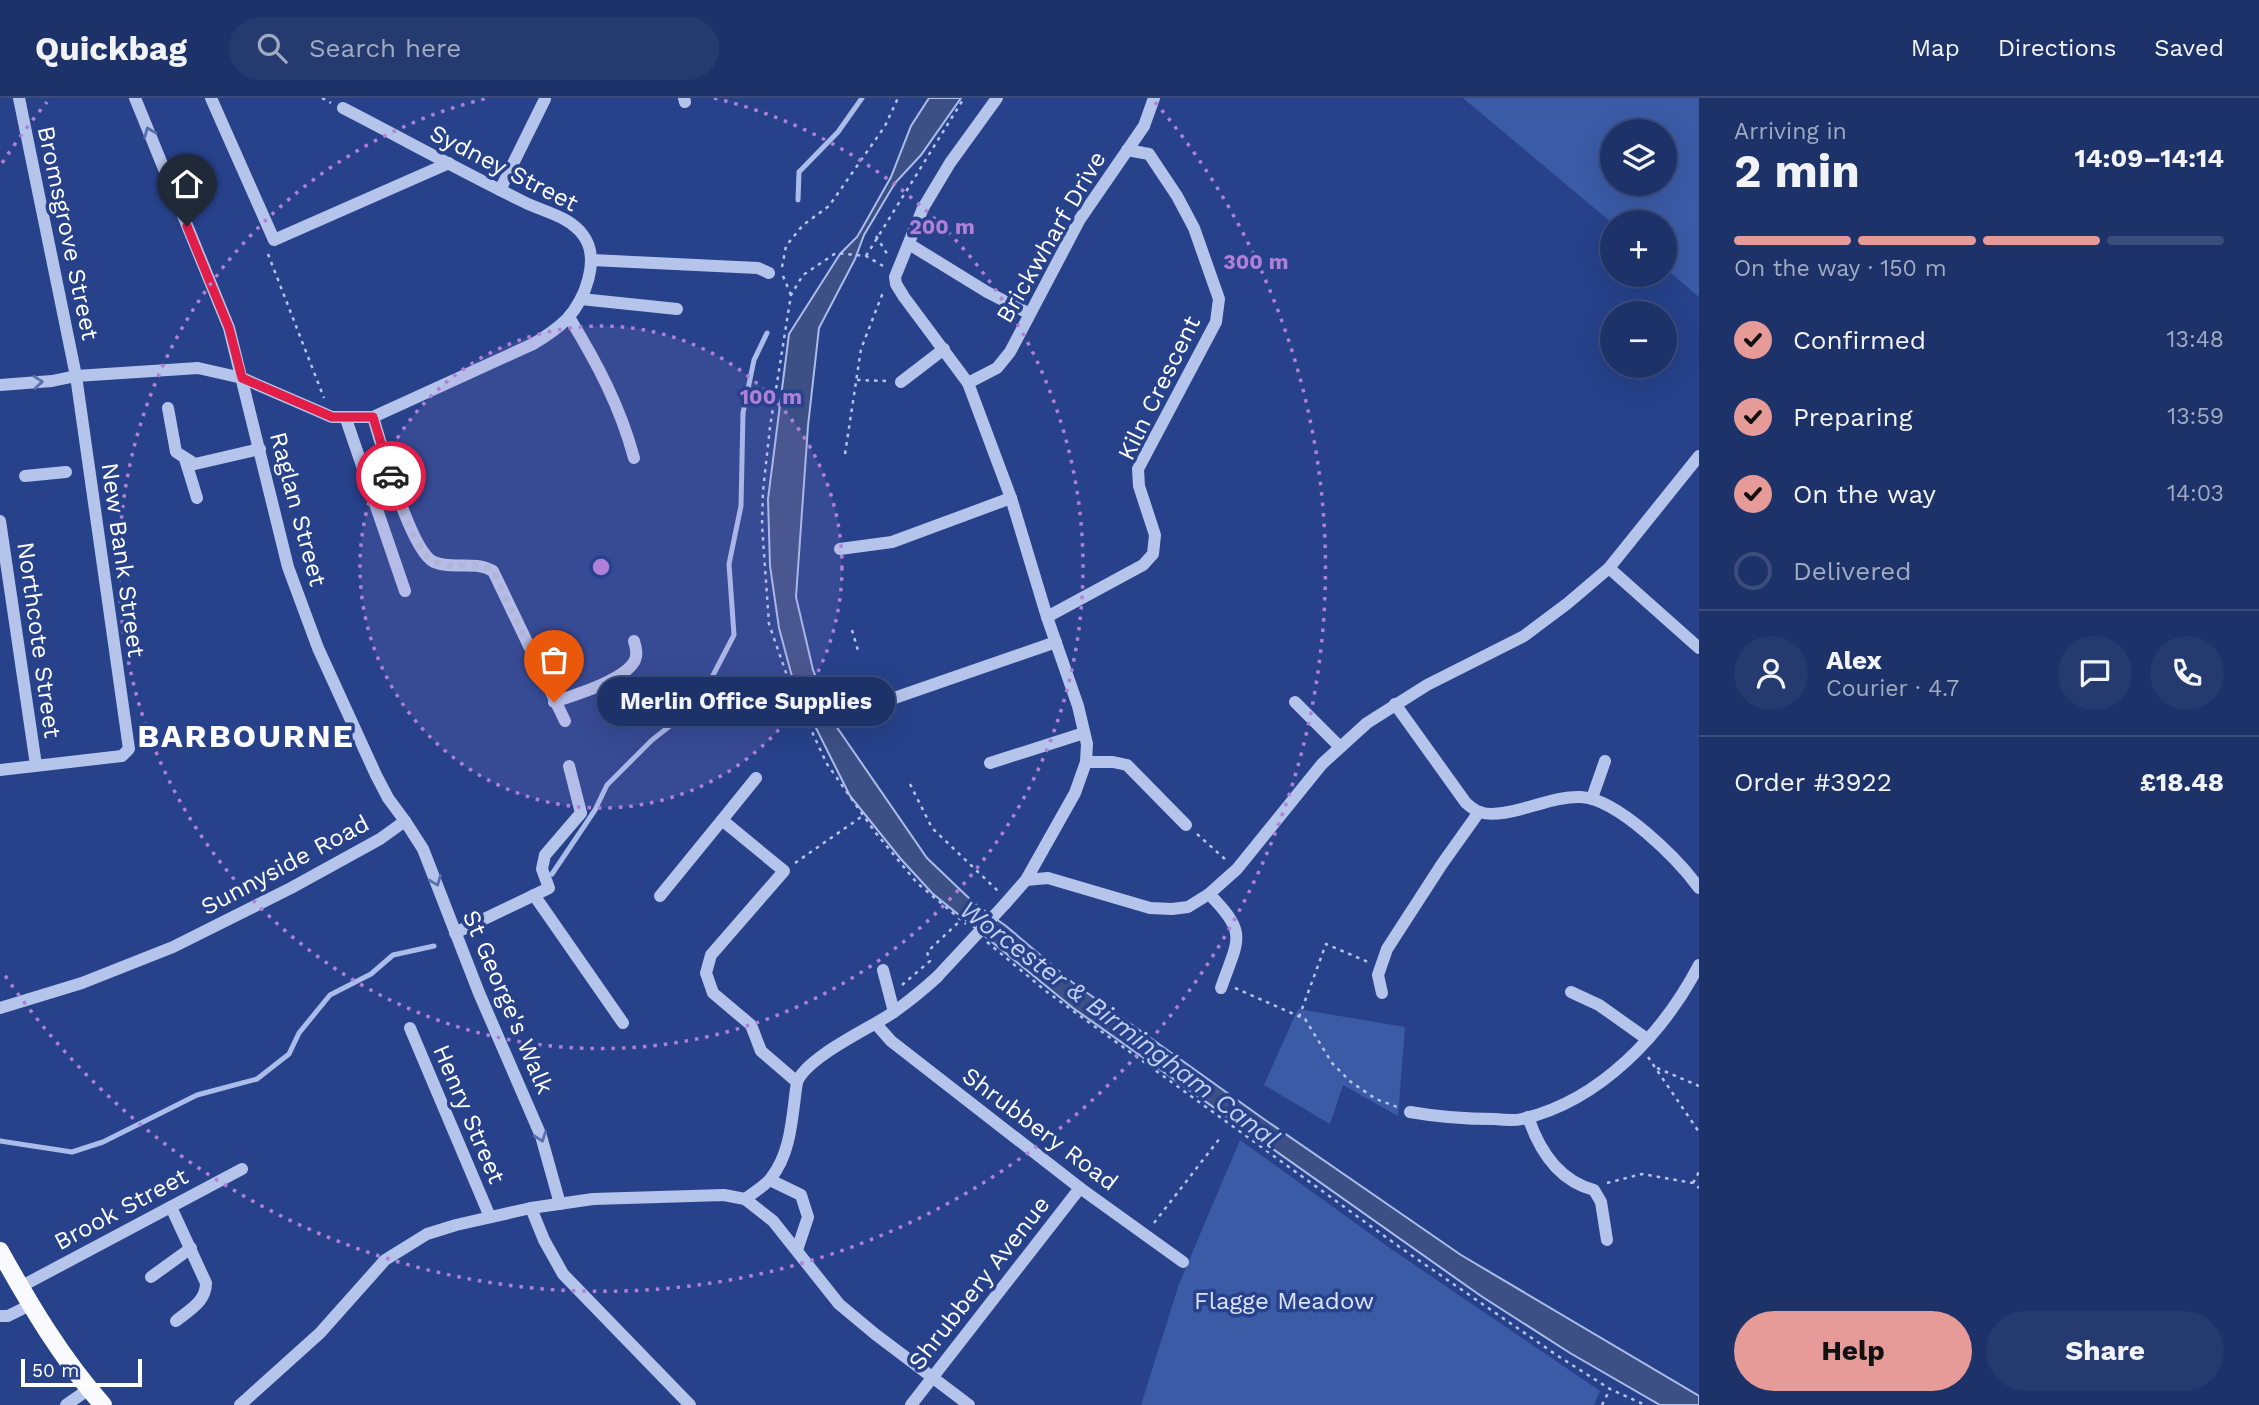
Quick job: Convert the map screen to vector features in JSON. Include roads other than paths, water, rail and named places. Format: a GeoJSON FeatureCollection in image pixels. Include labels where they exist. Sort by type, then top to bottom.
{"type":"FeatureCollection","features":[{"type":"Feature","properties":{"kind":"main road"},"geometry":{"type":"LineString","coordinates":[[0,1251],[30,1305],[103,1405]]}},
{"type":"Feature","properties":{"kind":"street","name":"Bromsgrove Street"},"geometry":{"type":"LineString","coordinates":[[19,98],[76,376]]}},
{"type":"Feature","properties":{"kind":"street","name":"Raglan Street"},"geometry":{"type":"LineString","coordinates":[[135,98],[229,328],[288,567],[318,648]]}},
{"type":"Feature","properties":{"kind":"street"},"geometry":{"type":"LineString","coordinates":[[211,98],[274,240],[449,163]]}},
{"type":"Feature","properties":{"kind":"street"},"geometry":{"type":"LineString","coordinates":[[745,1199],[770,1180],[782,1163],[800,1075],[813,1062],[894,1012],[937,977],[1007,902],[1026,880],[1075,793],[1086,762],[1084,733],[1065,663],[1047,617],[1011,498],[968,383],[896,284],[900,263],[923,208],[950,163],[997,98]]}},
{"type":"Feature","properties":{"kind":"street","name":"Brickwharf Drive"},"geometry":{"type":"LineString","coordinates":[[968,383],[997,368],[1010,352],[1028,313],[1080,219],[1144,126],[1154,98]]}},
{"type":"Feature","properties":{"kind":"street"},"geometry":{"type":"LineString","coordinates":[[500,190],[545,99]]}},
{"type":"Feature","properties":{"kind":"street","name":"Sydney Street"},"geometry":{"type":"LineString","coordinates":[[343,108],[500,190],[569,221],[583,235],[592,260]]}},
{"type":"Feature","properties":{"kind":"street","name":"Kiln Crescent"},"geometry":{"type":"LineString","coordinates":[[1047,617],[1143,565],[1153,554],[1155,535],[1139,486],[1138,468],[1216,322],[1219,299],[1194,228],[1149,153],[1127,150]]}},
{"type":"Feature","properties":{"kind":"street"},"geometry":{"type":"LineString","coordinates":[[909,244],[987,292],[1028,313]]}},
{"type":"Feature","properties":{"kind":"street"},"geometry":{"type":"LineString","coordinates":[[0,385],[52,381],[76,376],[198,368],[242,378],[332,417],[373,417],[533,344],[552,332],[569,317],[581,299],[592,260],[758,268],[769,273]]}},
{"type":"Feature","properties":{"kind":"street"},"geometry":{"type":"LineString","coordinates":[[581,299],[677,309]]}},
{"type":"Feature","properties":{"kind":"street"},"geometry":{"type":"LineString","coordinates":[[569,317],[597,363],[626,428],[634,458]]}},
{"type":"Feature","properties":{"kind":"street"},"geometry":{"type":"LineString","coordinates":[[901,382],[944,349]]}},
{"type":"Feature","properties":{"kind":"street","name":"New Bank Street"},"geometry":{"type":"LineString","coordinates":[[36,765],[122,756],[129,750],[78,470],[76,376]]}},
{"type":"Feature","properties":{"kind":"street"},"geometry":{"type":"LineString","coordinates":[[168,408],[176,452],[195,464],[260,450]]}},
{"type":"Feature","properties":{"kind":"street"},"geometry":{"type":"LineString","coordinates":[[373,417],[397,493],[423,553],[434,562],[481,565],[493,570],[565,722]]}},
{"type":"Feature","properties":{"kind":"street"},"geometry":{"type":"LineString","coordinates":[[346,419],[405,591]]}},
{"type":"Feature","properties":{"kind":"street"},"geometry":{"type":"LineString","coordinates":[[1026,880],[1048,878],[1150,908],[1188,907],[1209,894],[1237,869],[1322,764],[1367,723],[1395,704],[1524,636],[1609,568],[1699,456]]}},
{"type":"Feature","properties":{"kind":"street"},"geometry":{"type":"LineString","coordinates":[[185,459],[197,498]]}},
{"type":"Feature","properties":{"kind":"street"},"geometry":{"type":"LineString","coordinates":[[25,476],[78,470]]}},
{"type":"Feature","properties":{"kind":"street"},"geometry":{"type":"LineString","coordinates":[[840,549],[892,542],[1011,498]]}},
{"type":"Feature","properties":{"kind":"street","name":"Northcote Street"},"geometry":{"type":"LineString","coordinates":[[0,521],[36,765]]}},
{"type":"Feature","properties":{"kind":"street"},"geometry":{"type":"LineString","coordinates":[[1609,568],[1699,648]]}},
{"type":"Feature","properties":{"kind":"street"},"geometry":{"type":"LineString","coordinates":[[554,702],[620,675],[633,663],[637,652],[634,641]]}},
{"type":"Feature","properties":{"kind":"street"},"geometry":{"type":"LineString","coordinates":[[877,704],[1056,642]]}},
{"type":"Feature","properties":{"kind":"street","name":"Sunnyside Road"},"geometry":{"type":"LineString","coordinates":[[0,1007],[82,983],[173,947],[291,888],[380,839],[405,821],[376,775],[318,648]]}},
{"type":"Feature","properties":{"kind":"street"},"geometry":{"type":"LineString","coordinates":[[1295,702],[1340,747]]}},
{"type":"Feature","properties":{"kind":"street"},"geometry":{"type":"LineString","coordinates":[[1395,704],[1466,803],[1479,812],[1496,814],[1560,798],[1592,798],[1626,815],[1679,865],[1699,888]]}},
{"type":"Feature","properties":{"kind":"street"},"geometry":{"type":"LineString","coordinates":[[990,763],[1084,733]]}},
{"type":"Feature","properties":{"kind":"street"},"geometry":{"type":"LineString","coordinates":[[1592,798],[1605,761]]}},
{"type":"Feature","properties":{"kind":"street"},"geometry":{"type":"LineString","coordinates":[[1086,762],[1127,765],[1186,825]]}},
{"type":"Feature","properties":{"kind":"street"},"geometry":{"type":"LineString","coordinates":[[0,770],[36,765]]}},
{"type":"Feature","properties":{"kind":"street"},"geometry":{"type":"LineString","coordinates":[[456,933],[549,888],[542,869],[545,855],[581,813],[569,766]]}},
{"type":"Feature","properties":{"kind":"street"},"geometry":{"type":"LineString","coordinates":[[660,896],[756,778]]}},
{"type":"Feature","properties":{"kind":"street"},"geometry":{"type":"LineString","coordinates":[[1382,993],[1378,975],[1387,949],[1479,812]]}},
{"type":"Feature","properties":{"kind":"street"},"geometry":{"type":"LineString","coordinates":[[722,820],[784,871],[711,955],[706,973],[713,993],[751,1025],[761,1051],[797,1082]]}},
{"type":"Feature","properties":{"kind":"street","name":"St George's Walk"},"geometry":{"type":"LineString","coordinates":[[405,821],[424,849],[541,1136],[560,1204]]}},
{"type":"Feature","properties":{"kind":"street"},"geometry":{"type":"LineString","coordinates":[[1209,894],[1234,922],[1238,935],[1222,985]]}},
{"type":"Feature","properties":{"kind":"street"},"geometry":{"type":"LineString","coordinates":[[534,895],[623,1023]]}},
{"type":"Feature","properties":{"kind":"street"},"geometry":{"type":"LineString","coordinates":[[1410,1112],[1441,1118],[1520,1120],[1579,1098],[1622,1065],[1644,1042],[1687,988],[1699,965]]}},
{"type":"Feature","properties":{"kind":"street"},"geometry":{"type":"LineString","coordinates":[[883,970],[894,1012]]}},
{"type":"Feature","properties":{"kind":"street"},"geometry":{"type":"LineString","coordinates":[[1571,992],[1599,1005],[1644,1042]]}},
{"type":"Feature","properties":{"kind":"street","name":"Shrubbery Road"},"geometry":{"type":"LineString","coordinates":[[876,1024],[891,1041],[1080,1188],[1182,1262]]}},
{"type":"Feature","properties":{"kind":"street","name":"Henry Street"},"geometry":{"type":"LineString","coordinates":[[410,1028],[490,1217]]}},
{"type":"Feature","properties":{"kind":"street"},"geometry":{"type":"LineString","coordinates":[[1528,1117],[1534,1136],[1558,1170],[1581,1186],[1594,1190],[1601,1202],[1607,1240]]}},
{"type":"Feature","properties":{"kind":"street","name":"Brook Street"},"geometry":{"type":"LineString","coordinates":[[20,1287],[242,1170]]}},
{"type":"Feature","properties":{"kind":"street"},"geometry":{"type":"LineString","coordinates":[[770,1180],[801,1195],[808,1217],[797,1250]]}},
{"type":"Feature","properties":{"kind":"street","name":"Shrubbery Avenue"},"geometry":{"type":"LineString","coordinates":[[911,1405],[1080,1188]]}},
{"type":"Feature","properties":{"kind":"street"},"geometry":{"type":"LineString","coordinates":[[240,1405],[320,1333],[385,1260],[427,1234],[531,1208],[593,1199],[711,1195],[745,1199],[773,1221],[839,1304],[969,1405]]}},
{"type":"Feature","properties":{"kind":"street"},"geometry":{"type":"LineString","coordinates":[[171,1207],[206,1283],[206,1292],[201,1301],[176,1321]]}},
{"type":"Feature","properties":{"kind":"street"},"geometry":{"type":"LineString","coordinates":[[531,1208],[544,1240],[563,1273],[690,1405]]}},
{"type":"Feature","properties":{"kind":"street"},"geometry":{"type":"LineString","coordinates":[[151,1277],[191,1248]]}},
{"type":"Feature","properties":{"kind":"street"},"geometry":{"type":"LineString","coordinates":[[0,1316],[30,1305]]}},
{"type":"Feature","properties":{"kind":"street"},"geometry":{"type":"LineString","coordinates":[[66,1405],[89,1389]]}},
{"type":"Feature","properties":{"kind":"water","name":"Worcester & Birmingham Canal"},"geometry":{"type":"Polygon","coordinates":[[[929,98],[961,98],[921,155],[895,183],[864,235],[855,259],[819,328],[808,426],[796,597],[813,670],[836,726],[927,858],[974,903],[1006,926],[1072,982],[1461,1255],[1699,1396],[1699,1405],[1660,1405],[1570,1353],[1481,1296],[1073,1008],[932,893],[850,796],[794,684],[779,628],[770,566],[768,499],[789,334],[840,254],[857,237],[891,177],[911,126],[929,98]]]}},
{"type":"Feature","properties":{"kind":"waterway"},"geometry":{"type":"LineString","coordinates":[[798,200],[799,172],[838,132],[862,98]]}},
{"type":"Feature","properties":{"kind":"waterway"},"geometry":{"type":"LineString","coordinates":[[552,874],[595,810],[607,785],[652,740],[698,704],[734,635],[729,564],[741,506],[743,413],[754,360],[767,333]]}},
{"type":"Feature","properties":{"kind":"waterway"},"geometry":{"type":"LineString","coordinates":[[0,1141],[72,1152],[103,1142],[197,1095],[257,1079],[289,1054],[299,1033],[330,995],[371,974],[393,955],[434,946]]}},
{"type":"Feature","properties":{"kind":"place","name":"Merlin Office Supplies"},"geometry":{"type":"Point","coordinates":[554,702]}},
{"type":"Feature","properties":{"kind":"district","name":"BARBOURNE"},"geometry":{"type":"Point","coordinates":[246,736]}},
{"type":"Feature","properties":{"kind":"park label","name":"Flagge Meadow"},"geometry":{"type":"Point","coordinates":[1284,1301]}}]}
